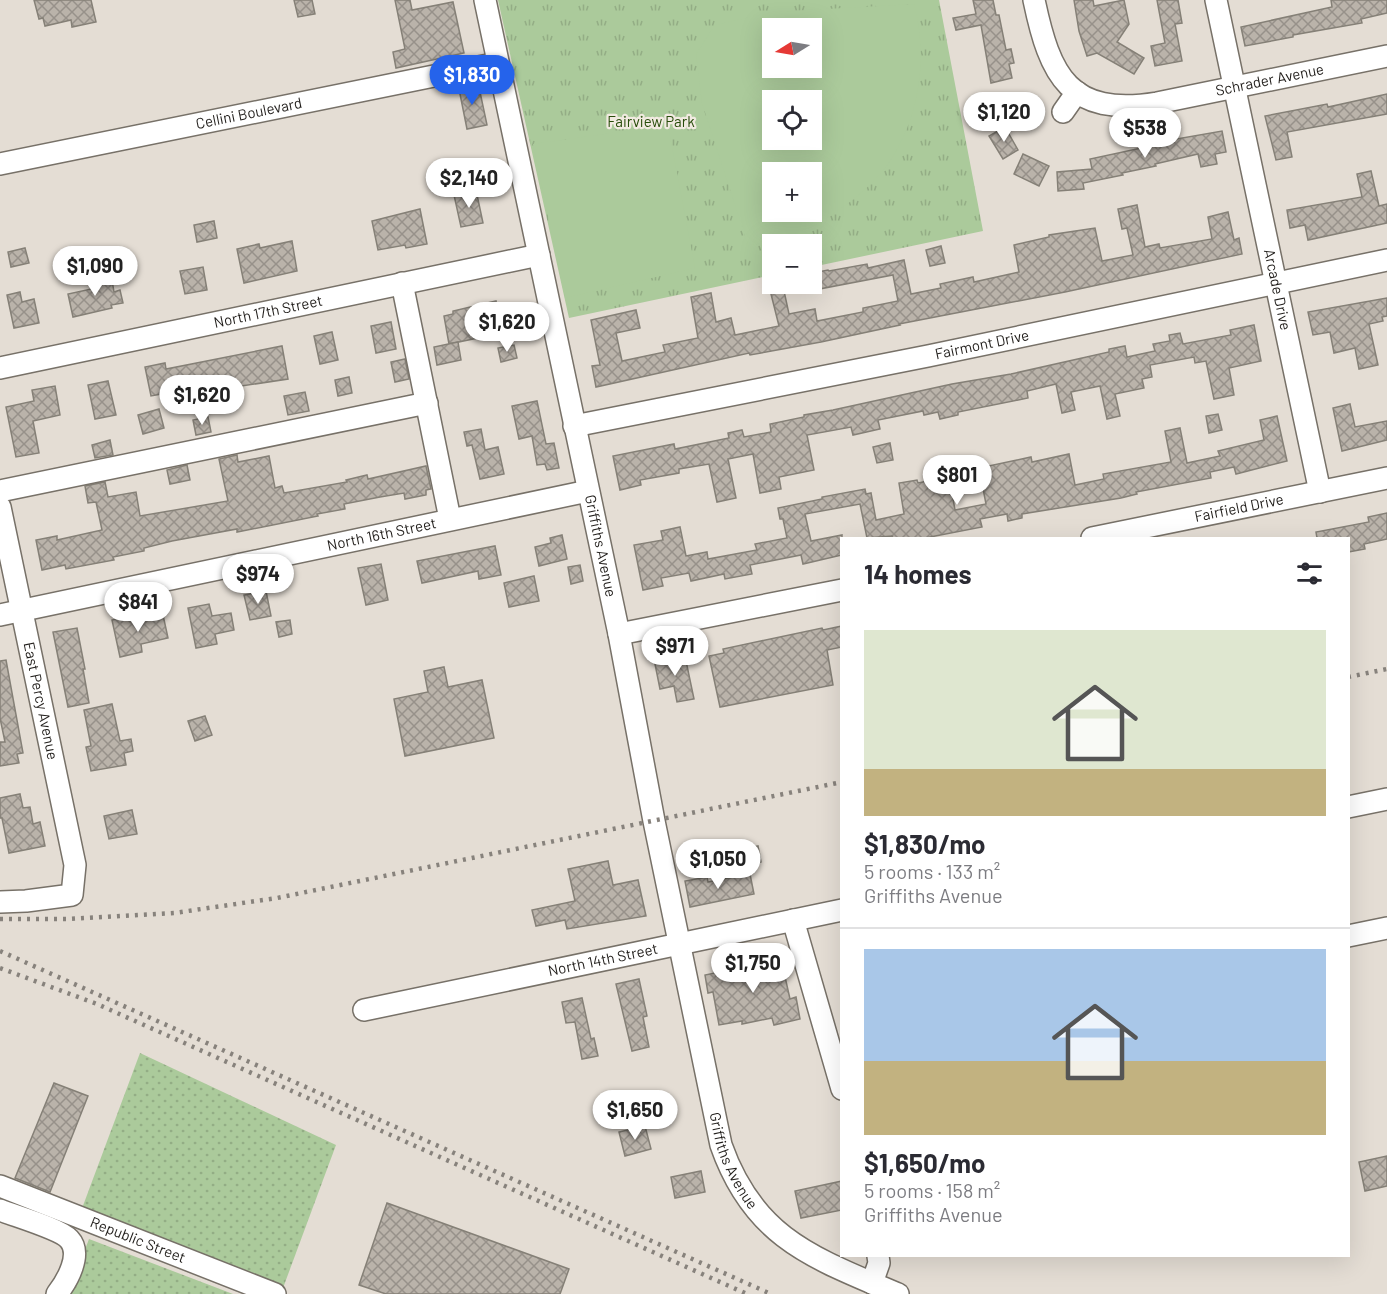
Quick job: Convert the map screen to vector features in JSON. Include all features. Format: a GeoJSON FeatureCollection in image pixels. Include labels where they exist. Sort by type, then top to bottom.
{"type":"FeatureCollection","features":[{"type":"Feature","properties":{"kind":"street","name":"Griffiths Avenue"},"geometry":{"type":"LineString","coordinates":[[485,0],[619,634],[721,1144],[737,1183],[767,1222],[797,1248],[898,1294]]}},
{"type":"Feature","properties":{"kind":"street","name":"Schrader Avenue"},"geometry":{"type":"LineString","coordinates":[[1034,0],[1047,53],[1056,71],[1089,101],[1131,107],[1387,56]]}},
{"type":"Feature","properties":{"kind":"street","name":"Arcade Drive"},"geometry":{"type":"LineString","coordinates":[[1216,0],[1320,492]]}},
{"type":"Feature","properties":{"kind":"street","name":"Cellini Boulevard"},"geometry":{"type":"LineString","coordinates":[[0,164],[498,63]]}},
{"type":"Feature","properties":{"kind":"street"},"geometry":{"type":"LineString","coordinates":[[1063,112],[1077,92]]}},
{"type":"Feature","properties":{"kind":"street","name":"North 17th Street"},"geometry":{"type":"LineString","coordinates":[[0,368],[539,255]]}},
{"type":"Feature","properties":{"kind":"street","name":"Fairmont Drive"},"geometry":{"type":"LineString","coordinates":[[574,426],[1387,260]]}},
{"type":"Feature","properties":{"kind":"street"},"geometry":{"type":"LineString","coordinates":[[402,283],[450,519]]}},
{"type":"Feature","properties":{"kind":"street"},"geometry":{"type":"LineString","coordinates":[[0,491],[427,403]]}},
{"type":"Feature","properties":{"kind":"street","name":"Fairfield Drive"},"geometry":{"type":"LineString","coordinates":[[1097,537],[1387,478]]}},
{"type":"Feature","properties":{"kind":"street","name":"North 16th Street"},"geometry":{"type":"LineString","coordinates":[[0,615],[588,491]]}},
{"type":"Feature","properties":{"kind":"street","name":"East Percy Avenue"},"geometry":{"type":"LineString","coordinates":[[0,507],[75,865],[72,895],[0,902]]}},
{"type":"Feature","properties":{"kind":"street"},"geometry":{"type":"LineString","coordinates":[[619,634],[840,590]]}},
{"type":"Feature","properties":{"kind":"street"},"geometry":{"type":"LineString","coordinates":[[1350,807],[1387,799]]}},
{"type":"Feature","properties":{"kind":"street","name":"North 14th Street"},"geometry":{"type":"LineString","coordinates":[[364,1010],[840,910]]}},
{"type":"Feature","properties":{"kind":"street"},"geometry":{"type":"LineString","coordinates":[[793,920],[835,1043],[840,1076]]}},
{"type":"Feature","properties":{"kind":"street"},"geometry":{"type":"LineString","coordinates":[[1350,936],[1387,928]]}},
{"type":"Feature","properties":{"kind":"street","name":"Republic Street"},"geometry":{"type":"LineString","coordinates":[[0,1186],[275,1294]]}},
{"type":"Feature","properties":{"kind":"street"},"geometry":{"type":"LineString","coordinates":[[0,1210],[65,1236],[73,1244],[75,1256],[66,1283],[57,1294]]}},
{"type":"Feature","properties":{"kind":"street"},"geometry":{"type":"LineString","coordinates":[[872,1283],[879,1263],[878,1257]]}},
{"type":"Feature","properties":{"kind":"green space","name":"Fairview Park"},"geometry":{"type":"Polygon","coordinates":[[[498,0],[939,0],[983,231],[822,265],[822,234],[762,234],[762,277],[569,318],[498,0]]]}},
{"type":"Feature","properties":{"kind":"green space"},"geometry":{"type":"Polygon","coordinates":[[[914,4],[921,63],[915,103],[902,141],[880,174],[866,189],[822,221],[822,162],[762,162],[762,222],[820,222],[803,231],[795,234],[762,234],[762,243],[748,245],[702,103],[696,54],[715,25],[773,12],[914,4]]]}},
{"type":"Feature","properties":{"kind":"green space"},"geometry":{"type":"Polygon","coordinates":[[[662,126],[669,131],[695,268],[565,298],[533,144],[662,126]]]}},
{"type":"Feature","properties":{"kind":"green space"},"geometry":{"type":"Polygon","coordinates":[[[140,1053],[336,1145],[283,1288],[81,1211],[140,1053]]]}},
{"type":"Feature","properties":{"kind":"green space"},"geometry":{"type":"Polygon","coordinates":[[[89,1239],[233,1294],[68,1294],[89,1239]]]}},
{"type":"Feature","properties":{"kind":"building"},"geometry":{"type":"Polygon","coordinates":[[[34,0],[91,0],[96,22],[72,27],[71,20],[45,26],[43,18],[39,19],[34,0]]]}},
{"type":"Feature","properties":{"kind":"building"},"geometry":{"type":"Polygon","coordinates":[[[294,0],[312,0],[315,14],[298,17],[294,0]]]}},
{"type":"Feature","properties":{"kind":"building"},"geometry":{"type":"Polygon","coordinates":[[[395,0],[410,0],[412,10],[453,2],[464,53],[396,68],[393,52],[405,49],[395,0]]]}},
{"type":"Feature","properties":{"kind":"building"},"geometry":{"type":"Polygon","coordinates":[[[973,0],[993,0],[996,15],[999,15],[1006,50],[1011,49],[1014,63],[1009,64],[1012,78],[991,83],[981,25],[956,30],[953,18],[976,14],[973,0]]]}},
{"type":"Feature","properties":{"kind":"building"},"geometry":{"type":"Polygon","coordinates":[[[1074,0],[1093,0],[1094,6],[1124,0],[1129,24],[1117,42],[1144,58],[1134,74],[1097,53],[1087,56],[1079,31],[1074,0]]]}},
{"type":"Feature","properties":{"kind":"building"},"geometry":{"type":"Polygon","coordinates":[[[1157,0],[1178,0],[1182,23],[1175,24],[1182,61],[1155,66],[1151,46],[1165,43],[1157,0]]]}},
{"type":"Feature","properties":{"kind":"building"},"geometry":{"type":"Polygon","coordinates":[[[1331,0],[1387,0],[1387,13],[1361,19],[1362,23],[1245,46],[1241,27],[1332,7],[1331,0]]]}},
{"type":"Feature","properties":{"kind":"building"},"geometry":{"type":"Polygon","coordinates":[[[473,81],[475,93],[480,92],[487,125],[467,129],[458,84],[473,81]]]}},
{"type":"Feature","properties":{"kind":"building"},"geometry":{"type":"Polygon","coordinates":[[[1387,94],[1387,114],[1287,132],[1292,157],[1276,160],[1265,116],[1327,104],[1328,107],[1387,94]]]}},
{"type":"Feature","properties":{"kind":"building"},"geometry":{"type":"Polygon","coordinates":[[[1005,127],[1018,150],[1003,159],[989,136],[1005,127]]]}},
{"type":"Feature","properties":{"kind":"building"},"geometry":{"type":"Polygon","coordinates":[[[1222,131],[1226,152],[1215,154],[1217,164],[1201,167],[1198,154],[1122,173],[1123,175],[1083,183],[1084,189],[1058,191],[1057,172],[1092,169],[1090,159],[1160,144],[1159,142],[1222,131]]]}},
{"type":"Feature","properties":{"kind":"building"},"geometry":{"type":"Polygon","coordinates":[[[1023,154],[1049,166],[1039,186],[1014,174],[1023,154]]]}},
{"type":"Feature","properties":{"kind":"building"},"geometry":{"type":"Polygon","coordinates":[[[493,165],[496,183],[479,186],[475,169],[493,165]]]}},
{"type":"Feature","properties":{"kind":"building"},"geometry":{"type":"Polygon","coordinates":[[[1371,171],[1379,206],[1387,204],[1387,223],[1308,240],[1305,225],[1290,228],[1287,210],[1362,197],[1357,174],[1371,171]]]}},
{"type":"Feature","properties":{"kind":"building"},"geometry":{"type":"Polygon","coordinates":[[[476,190],[483,223],[461,227],[454,195],[476,190]]]}},
{"type":"Feature","properties":{"kind":"building"},"geometry":{"type":"Polygon","coordinates":[[[1137,205],[1145,247],[1159,244],[1160,248],[1212,239],[1208,217],[1228,212],[1234,240],[1239,238],[1242,254],[821,342],[750,355],[749,353],[596,387],[592,366],[600,365],[591,320],[636,310],[640,328],[616,333],[622,361],[665,352],[663,345],[698,338],[691,297],[711,293],[716,322],[731,318],[735,335],[779,326],[771,294],[785,294],[789,314],[815,309],[817,321],[863,312],[863,308],[898,301],[893,275],[822,288],[822,271],[867,264],[868,268],[904,260],[911,294],[941,288],[940,284],[973,277],[974,282],[1019,272],[1014,245],[1049,237],[1049,235],[1095,228],[1102,261],[1133,255],[1127,228],[1122,229],[1118,209],[1137,205]]]}},
{"type":"Feature","properties":{"kind":"building"},"geometry":{"type":"Polygon","coordinates":[[[420,209],[427,244],[378,250],[372,221],[420,209]]]}},
{"type":"Feature","properties":{"kind":"building"},"geometry":{"type":"Polygon","coordinates":[[[214,221],[217,238],[197,242],[194,225],[214,221]]]}},
{"type":"Feature","properties":{"kind":"building"},"geometry":{"type":"Polygon","coordinates":[[[292,241],[297,271],[244,283],[237,249],[259,244],[260,248],[292,241]]]}},
{"type":"Feature","properties":{"kind":"building"},"geometry":{"type":"Polygon","coordinates":[[[941,246],[945,263],[930,266],[926,250],[941,246]]]}},
{"type":"Feature","properties":{"kind":"building"},"geometry":{"type":"Polygon","coordinates":[[[25,248],[29,263],[11,267],[8,252],[25,248]]]}},
{"type":"Feature","properties":{"kind":"building"},"geometry":{"type":"Polygon","coordinates":[[[203,267],[207,290],[185,294],[180,271],[203,267]]]}},
{"type":"Feature","properties":{"kind":"building"},"geometry":{"type":"Polygon","coordinates":[[[111,274],[114,292],[120,290],[123,303],[111,305],[112,308],[73,317],[68,294],[96,288],[94,277],[111,274]]]}},
{"type":"Feature","properties":{"kind":"building"},"geometry":{"type":"Polygon","coordinates":[[[20,292],[22,302],[34,299],[39,323],[14,328],[7,295],[20,292]]]}},
{"type":"Feature","properties":{"kind":"building"},"geometry":{"type":"Polygon","coordinates":[[[1387,298],[1387,316],[1382,317],[1383,321],[1369,324],[1378,365],[1359,369],[1355,348],[1334,353],[1330,332],[1313,335],[1308,312],[1387,298]]]}},
{"type":"Feature","properties":{"kind":"building"},"geometry":{"type":"Polygon","coordinates":[[[496,301],[502,333],[449,344],[444,316],[453,314],[453,311],[496,301]]]}},
{"type":"Feature","properties":{"kind":"building"},"geometry":{"type":"Polygon","coordinates":[[[391,322],[396,349],[376,353],[371,326],[391,322]]]}},
{"type":"Feature","properties":{"kind":"building"},"geometry":{"type":"Polygon","coordinates":[[[1254,325],[1261,361],[1229,368],[1234,395],[1214,399],[1206,361],[1195,363],[1194,357],[1150,365],[1152,377],[1142,379],[1144,388],[1115,394],[1120,416],[1107,419],[1100,386],[1071,392],[1075,410],[1062,413],[1056,384],[1027,391],[1028,398],[958,412],[958,415],[940,419],[938,412],[924,415],[923,411],[878,420],[880,429],[853,435],[851,427],[807,435],[814,470],[779,477],[781,489],[760,493],[753,454],[728,459],[736,498],[717,502],[709,464],[679,469],[679,473],[640,480],[641,485],[620,490],[613,456],[674,444],[675,449],[729,438],[728,433],[742,430],[744,437],[771,432],[770,424],[804,417],[804,415],[1011,374],[1109,352],[1109,349],[1125,346],[1127,357],[1155,351],[1153,344],[1170,341],[1169,335],[1180,333],[1183,344],[1231,335],[1230,330],[1254,325]]]}},
{"type":"Feature","properties":{"kind":"building"},"geometry":{"type":"Polygon","coordinates":[[[332,332],[338,360],[320,364],[314,336],[332,332]]]}},
{"type":"Feature","properties":{"kind":"building"},"geometry":{"type":"Polygon","coordinates":[[[458,342],[461,360],[437,365],[434,347],[458,342]]]}},
{"type":"Feature","properties":{"kind":"building"},"geometry":{"type":"Polygon","coordinates":[[[514,345],[517,358],[501,362],[498,348],[514,345]]]}},
{"type":"Feature","properties":{"kind":"building"},"geometry":{"type":"Polygon","coordinates":[[[282,346],[288,379],[235,387],[234,381],[151,396],[145,367],[165,363],[166,369],[282,346]]]}},
{"type":"Feature","properties":{"kind":"building"},"geometry":{"type":"Polygon","coordinates":[[[405,359],[409,379],[395,382],[391,362],[405,359]]]}},
{"type":"Feature","properties":{"kind":"building"},"geometry":{"type":"Polygon","coordinates":[[[349,377],[352,393],[338,396],[335,380],[349,377]]]}},
{"type":"Feature","properties":{"kind":"building"},"geometry":{"type":"Polygon","coordinates":[[[108,381],[116,415],[95,419],[88,385],[108,381]]]}},
{"type":"Feature","properties":{"kind":"building"},"geometry":{"type":"Polygon","coordinates":[[[55,386],[60,415],[33,421],[39,453],[16,457],[6,407],[34,401],[32,390],[55,386]]]}},
{"type":"Feature","properties":{"kind":"building"},"geometry":{"type":"Polygon","coordinates":[[[305,392],[309,411],[288,415],[284,396],[305,392]]]}},
{"type":"Feature","properties":{"kind":"building"},"geometry":{"type":"Polygon","coordinates":[[[537,401],[546,444],[554,443],[559,468],[547,470],[545,464],[537,465],[532,436],[519,439],[512,406],[537,401]]]}},
{"type":"Feature","properties":{"kind":"building"},"geometry":{"type":"Polygon","coordinates":[[[1350,404],[1355,427],[1387,421],[1387,440],[1342,451],[1333,408],[1350,404]]]}},
{"type":"Feature","properties":{"kind":"building"},"geometry":{"type":"Polygon","coordinates":[[[159,409],[164,428],[143,434],[138,415],[159,409]]]}},
{"type":"Feature","properties":{"kind":"building"},"geometry":{"type":"Polygon","coordinates":[[[1218,414],[1222,430],[1209,433],[1206,416],[1218,414]]]}},
{"type":"Feature","properties":{"kind":"building"},"geometry":{"type":"Polygon","coordinates":[[[1277,416],[1287,461],[1236,474],[1234,467],[1210,472],[1211,478],[1136,492],[1137,494],[1121,498],[1022,514],[1022,518],[1008,521],[1007,514],[980,519],[982,527],[930,537],[867,537],[860,504],[805,514],[811,541],[842,535],[840,555],[803,564],[801,555],[750,565],[752,574],[725,579],[724,574],[691,581],[689,573],[661,578],[663,586],[643,590],[634,545],[663,540],[661,531],[680,527],[686,556],[707,552],[708,559],[757,550],[755,544],[787,538],[778,508],[865,489],[866,494],[871,493],[876,520],[904,514],[899,483],[917,480],[918,483],[949,477],[955,510],[986,504],[979,468],[1031,457],[1032,462],[1069,454],[1075,485],[1104,479],[1103,474],[1171,462],[1165,431],[1180,428],[1187,463],[1220,456],[1218,451],[1264,440],[1260,420],[1277,416]]]}},
{"type":"Feature","properties":{"kind":"building"},"geometry":{"type":"Polygon","coordinates":[[[208,417],[211,432],[196,435],[193,420],[208,417]]]}},
{"type":"Feature","properties":{"kind":"building"},"geometry":{"type":"Polygon","coordinates":[[[481,429],[485,450],[498,447],[504,474],[480,479],[472,445],[467,446],[464,432],[481,429]]]}},
{"type":"Feature","properties":{"kind":"building"},"geometry":{"type":"Polygon","coordinates":[[[110,440],[113,455],[95,458],[92,445],[110,440]]]}},
{"type":"Feature","properties":{"kind":"building"},"geometry":{"type":"Polygon","coordinates":[[[890,443],[893,460],[877,463],[873,447],[890,443]]]}},
{"type":"Feature","properties":{"kind":"building"},"geometry":{"type":"Polygon","coordinates":[[[237,455],[238,462],[269,456],[275,488],[282,486],[284,493],[347,482],[346,480],[367,475],[368,479],[426,466],[431,489],[426,490],[426,495],[405,499],[404,493],[380,497],[344,504],[345,509],[317,514],[318,516],[237,532],[237,529],[172,541],[144,548],[144,551],[113,557],[114,560],[66,569],[65,565],[42,570],[36,540],[57,536],[57,540],[102,530],[96,502],[88,503],[85,486],[105,482],[108,497],[136,492],[140,516],[228,501],[219,459],[237,455]]]}},
{"type":"Feature","properties":{"kind":"building"},"geometry":{"type":"Polygon","coordinates":[[[187,465],[190,480],[170,484],[167,470],[187,465]]]}},
{"type":"Feature","properties":{"kind":"building"},"geometry":{"type":"Polygon","coordinates":[[[1387,513],[1387,539],[1364,544],[1365,549],[1350,552],[1350,537],[1317,537],[1316,532],[1369,522],[1368,517],[1387,513]]]}},
{"type":"Feature","properties":{"kind":"building"},"geometry":{"type":"Polygon","coordinates":[[[562,535],[567,559],[539,566],[535,547],[551,543],[550,538],[562,535]]]}},
{"type":"Feature","properties":{"kind":"building"},"geometry":{"type":"Polygon","coordinates":[[[495,546],[501,575],[479,579],[478,571],[422,583],[417,561],[495,546]]]}},
{"type":"Feature","properties":{"kind":"building"},"geometry":{"type":"Polygon","coordinates":[[[381,564],[388,600],[366,605],[358,568],[381,564]]]}},
{"type":"Feature","properties":{"kind":"building"},"geometry":{"type":"Polygon","coordinates":[[[580,565],[583,581],[571,584],[568,567],[580,565]]]}},
{"type":"Feature","properties":{"kind":"building"},"geometry":{"type":"Polygon","coordinates":[[[534,576],[539,601],[509,607],[504,583],[534,576]]]}},
{"type":"Feature","properties":{"kind":"building"},"geometry":{"type":"Polygon","coordinates":[[[266,591],[271,616],[250,620],[244,595],[266,591]]]}},
{"type":"Feature","properties":{"kind":"building"},"geometry":{"type":"Polygon","coordinates":[[[209,604],[212,616],[231,613],[234,630],[215,634],[217,644],[196,648],[188,608],[209,604]]]}},
{"type":"Feature","properties":{"kind":"building"},"geometry":{"type":"Polygon","coordinates":[[[135,615],[136,621],[163,615],[168,638],[141,644],[142,652],[120,657],[112,620],[135,615]]]}},
{"type":"Feature","properties":{"kind":"building"},"geometry":{"type":"Polygon","coordinates":[[[290,620],[292,634],[279,637],[276,622],[290,620]]]}},
{"type":"Feature","properties":{"kind":"building"},"geometry":{"type":"Polygon","coordinates":[[[840,626],[840,647],[827,650],[833,685],[720,707],[709,656],[724,653],[723,649],[822,628],[823,630],[840,626]]]}},
{"type":"Feature","properties":{"kind":"building"},"geometry":{"type":"Polygon","coordinates":[[[77,628],[89,703],[68,707],[53,632],[77,628]]]}},
{"type":"Feature","properties":{"kind":"building"},"geometry":{"type":"Polygon","coordinates":[[[677,654],[678,663],[686,661],[694,699],[677,702],[674,686],[660,689],[654,659],[677,654]]]}},
{"type":"Feature","properties":{"kind":"building"},"geometry":{"type":"Polygon","coordinates":[[[6,660],[23,753],[17,754],[19,763],[0,766],[0,742],[5,742],[0,718],[0,661],[6,660]]]}},
{"type":"Feature","properties":{"kind":"building"},"geometry":{"type":"Polygon","coordinates":[[[444,667],[448,687],[482,680],[494,738],[405,756],[394,699],[428,692],[424,671],[444,667]]]}},
{"type":"Feature","properties":{"kind":"building"},"geometry":{"type":"Polygon","coordinates":[[[112,704],[120,741],[131,739],[133,751],[124,753],[126,765],[91,771],[86,747],[91,746],[84,710],[112,704]]]}},
{"type":"Feature","properties":{"kind":"building"},"geometry":{"type":"Polygon","coordinates":[[[205,716],[212,735],[195,741],[188,721],[205,716]]]}},
{"type":"Feature","properties":{"kind":"building"},"geometry":{"type":"Polygon","coordinates":[[[20,794],[23,808],[30,807],[33,824],[40,822],[45,846],[9,853],[2,818],[0,818],[0,798],[20,794]]]}},
{"type":"Feature","properties":{"kind":"building"},"geometry":{"type":"Polygon","coordinates":[[[132,810],[137,834],[109,839],[104,816],[132,810]]]}},
{"type":"Feature","properties":{"kind":"building"},"geometry":{"type":"Polygon","coordinates":[[[758,846],[761,862],[747,865],[744,849],[758,846]]]}},
{"type":"Feature","properties":{"kind":"building"},"geometry":{"type":"Polygon","coordinates":[[[608,861],[613,885],[638,880],[646,916],[567,929],[565,920],[536,926],[532,910],[575,901],[568,869],[608,861]]]}},
{"type":"Feature","properties":{"kind":"building"},"geometry":{"type":"Polygon","coordinates":[[[750,874],[754,894],[690,907],[685,881],[707,877],[708,882],[750,874]]]}},
{"type":"Feature","properties":{"kind":"building"},"geometry":{"type":"Polygon","coordinates":[[[781,959],[790,999],[796,997],[800,1019],[774,1025],[772,1018],[742,1024],[742,1021],[719,1025],[713,992],[708,993],[705,975],[781,959]]]}},
{"type":"Feature","properties":{"kind":"building"},"geometry":{"type":"Polygon","coordinates":[[[639,979],[647,1016],[643,1017],[649,1047],[632,1051],[616,984],[639,979]]]}},
{"type":"Feature","properties":{"kind":"building"},"geometry":{"type":"Polygon","coordinates":[[[582,998],[591,1039],[594,1038],[598,1056],[582,1059],[575,1022],[566,1023],[562,1002],[582,998]]]}},
{"type":"Feature","properties":{"kind":"building"},"geometry":{"type":"Polygon","coordinates":[[[54,1083],[88,1096],[50,1192],[15,1178],[54,1083]]]}},
{"type":"Feature","properties":{"kind":"building"},"geometry":{"type":"Polygon","coordinates":[[[645,1126],[651,1149],[625,1156],[619,1132],[645,1126]]]}},
{"type":"Feature","properties":{"kind":"building"},"geometry":{"type":"Polygon","coordinates":[[[1387,1156],[1387,1186],[1365,1191],[1359,1162],[1387,1156]]]}},
{"type":"Feature","properties":{"kind":"building"},"geometry":{"type":"Polygon","coordinates":[[[701,1171],[705,1192],[675,1198],[671,1177],[701,1171]]]}},
{"type":"Feature","properties":{"kind":"building"},"geometry":{"type":"Polygon","coordinates":[[[840,1181],[840,1210],[801,1218],[795,1191],[840,1181]]]}},
{"type":"Feature","properties":{"kind":"building"},"geometry":{"type":"Polygon","coordinates":[[[387,1203],[569,1269],[560,1294],[386,1294],[359,1285],[387,1203]]]}},
{"type":"Feature","properties":{"kind":"railway"},"geometry":{"type":"LineString","coordinates":[[1350,677],[1387,669]]}},
{"type":"Feature","properties":{"kind":"railway"},"geometry":{"type":"LineString","coordinates":[[0,919],[67,919],[174,913],[277,898],[840,782]]}},
{"type":"Feature","properties":{"kind":"railway"},"geometry":{"type":"LineString","coordinates":[[0,951],[771,1294]]}},
{"type":"Feature","properties":{"kind":"railway"},"geometry":{"type":"LineString","coordinates":[[0,968],[97,1004],[747,1294]]}}]}
